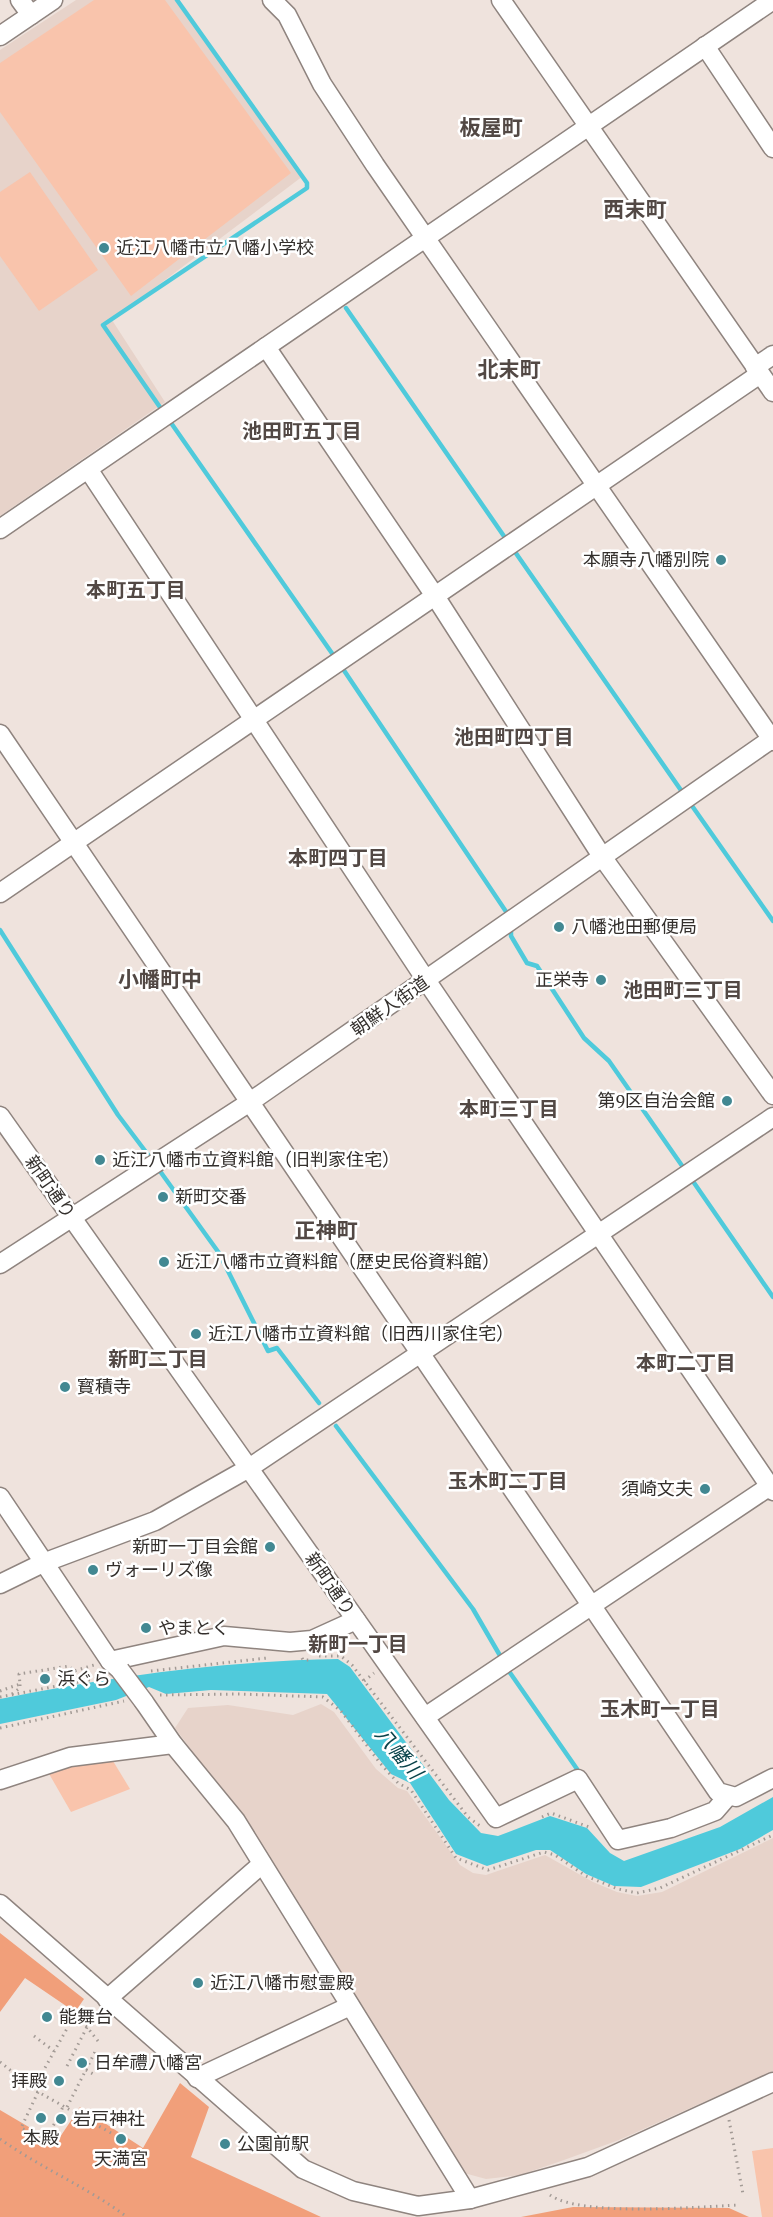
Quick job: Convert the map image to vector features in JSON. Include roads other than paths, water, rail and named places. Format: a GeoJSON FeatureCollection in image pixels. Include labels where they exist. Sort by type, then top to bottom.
{"type":"FeatureCollection","features":[{"type":"Feature","properties":{"kind":"street"},"geometry":{"type":"LineString","coordinates":[[20,0],[31,15]]}},
{"type":"Feature","properties":{"kind":"street"},"geometry":{"type":"LineString","coordinates":[[0,36],[54,0]]}},
{"type":"Feature","properties":{"kind":"street"},"geometry":{"type":"LineString","coordinates":[[272,0],[287,15],[322,84],[773,739]]}},
{"type":"Feature","properties":{"kind":"street"},"geometry":{"type":"LineString","coordinates":[[501,0],[773,392]]}},
{"type":"Feature","properties":{"kind":"street"},"geometry":{"type":"LineString","coordinates":[[0,529],[705,46],[750,7],[772,0]]}},
{"type":"Feature","properties":{"kind":"street"},"geometry":{"type":"LineString","coordinates":[[705,46],[773,148]]}},
{"type":"Feature","properties":{"kind":"street"},"geometry":{"type":"LineString","coordinates":[[266,346],[435,596],[603,858],[773,1095]]}},
{"type":"Feature","properties":{"kind":"street"},"geometry":{"type":"LineString","coordinates":[[0,893],[598,485],[758,370],[773,355]]}},
{"type":"Feature","properties":{"kind":"street"},"geometry":{"type":"LineString","coordinates":[[88,469],[426,980],[772,1487],[425,1717]]}},
{"type":"Feature","properties":{"kind":"street"},"geometry":{"type":"LineString","coordinates":[[0,734],[718,1792],[736,1797],[773,1778]]}},
{"type":"Feature","properties":{"kind":"street","name":"朝鮮人街道"},"geometry":{"type":"LineString","coordinates":[[0,1264],[70,1216],[250,1102],[773,739]]}},
{"type":"Feature","properties":{"kind":"street","name":"新町通り"},"geometry":{"type":"LineString","coordinates":[[0,1116],[496,1818],[578,1779],[618,1840],[671,1828],[715,1811],[728,1796]]}},
{"type":"Feature","properties":{"kind":"street"},"geometry":{"type":"LineString","coordinates":[[0,1584],[43,1563],[155,1521],[249,1468],[773,1117]]}},
{"type":"Feature","properties":{"kind":"street"},"geometry":{"type":"LineString","coordinates":[[0,1497],[113,1670],[143,1699],[173,1744],[236,1821],[471,2199]]}},
{"type":"Feature","properties":{"kind":"street"},"geometry":{"type":"LineString","coordinates":[[113,1670],[224,1636],[290,1642],[312,1640],[356,1620]]}},
{"type":"Feature","properties":{"kind":"street"},"geometry":{"type":"LineString","coordinates":[[0,1780],[70,1756],[173,1744]]}},
{"type":"Feature","properties":{"kind":"street"},"geometry":{"type":"LineString","coordinates":[[107,1999],[262,1864]]}},
{"type":"Feature","properties":{"kind":"street"},"geometry":{"type":"LineString","coordinates":[[0,1904],[303,2169],[354,2191],[417,2206],[471,2199],[588,2167],[773,2082]]}},
{"type":"Feature","properties":{"kind":"street"},"geometry":{"type":"LineString","coordinates":[[197,2078],[350,2006]]}},
{"type":"Feature","properties":{"kind":"water","name":"八幡川"},"geometry":{"type":"Polygon","coordinates":[[[338,1659],[350,1667],[449,1800],[481,1833],[498,1836],[550,1816],[587,1828],[610,1853],[624,1861],[720,1827],[773,1797],[773,1830],[740,1849],[641,1887],[614,1886],[586,1874],[550,1850],[536,1850],[487,1866],[456,1854],[410,1783],[391,1774],[327,1694],[211,1690],[166,1694],[149,1687],[116,1700],[0,1724],[0,1699],[126,1677],[210,1666],[338,1659]]]}},
{"type":"Feature","properties":{"kind":"waterway"},"geometry":{"type":"LineString","coordinates":[[164,413],[103,325],[307,188],[307,183],[177,0]]}},
{"type":"Feature","properties":{"kind":"waterway"},"geometry":{"type":"LineString","coordinates":[[346,308],[508,542]]}},
{"type":"Feature","properties":{"kind":"waterway"},"geometry":{"type":"LineString","coordinates":[[169,420],[336,659]]}},
{"type":"Feature","properties":{"kind":"waterway"},"geometry":{"type":"LineString","coordinates":[[513,549],[685,796]]}},
{"type":"Feature","properties":{"kind":"waterway"},"geometry":{"type":"LineString","coordinates":[[341,666],[509,916]]}},
{"type":"Feature","properties":{"kind":"waterway"},"geometry":{"type":"LineString","coordinates":[[690,803],[773,921]]}},
{"type":"Feature","properties":{"kind":"waterway"},"geometry":{"type":"LineString","coordinates":[[511,926],[511,936],[527,963],[537,966],[584,1038],[609,1061],[685,1170]]}},
{"type":"Feature","properties":{"kind":"waterway"},"geometry":{"type":"LineString","coordinates":[[0,930],[118,1115],[152,1160]]}},
{"type":"Feature","properties":{"kind":"waterway"},"geometry":{"type":"LineString","coordinates":[[157,1167],[219,1253],[268,1351],[277,1348],[319,1403]]}},
{"type":"Feature","properties":{"kind":"waterway"},"geometry":{"type":"LineString","coordinates":[[690,1177],[773,1297]]}},
{"type":"Feature","properties":{"kind":"waterway"},"geometry":{"type":"LineString","coordinates":[[336,1426],[473,1609],[502,1659]]}},
{"type":"Feature","properties":{"kind":"waterway"},"geometry":{"type":"LineString","coordinates":[[506,1667],[577,1769]]}},
{"type":"Feature","properties":{"kind":"place","name":"近江八幡市立八幡小学校"},"geometry":{"type":"Point","coordinates":[104,248]}},
{"type":"Feature","properties":{"kind":"place","name":"本願寺八幡別院"},"geometry":{"type":"Point","coordinates":[721,560]}},
{"type":"Feature","properties":{"kind":"place","name":"八幡池田郵便局"},"geometry":{"type":"Point","coordinates":[559,927]}},
{"type":"Feature","properties":{"kind":"place","name":"正栄寺"},"geometry":{"type":"Point","coordinates":[601,980]}},
{"type":"Feature","properties":{"kind":"place","name":"第9区自治会館"},"geometry":{"type":"Point","coordinates":[727,1101]}},
{"type":"Feature","properties":{"kind":"place","name":"近江八幡市立資料館（旧判家住宅）"},"geometry":{"type":"Point","coordinates":[100,1160]}},
{"type":"Feature","properties":{"kind":"place","name":"新町交番"},"geometry":{"type":"Point","coordinates":[163,1197]}},
{"type":"Feature","properties":{"kind":"place","name":"近江八幡市立資料館（歴史民俗資料館）"},"geometry":{"type":"Point","coordinates":[164,1262]}},
{"type":"Feature","properties":{"kind":"place","name":"近江八幡市立資料館（旧西川家住宅）"},"geometry":{"type":"Point","coordinates":[196,1334]}},
{"type":"Feature","properties":{"kind":"place","name":"寳積寺"},"geometry":{"type":"Point","coordinates":[65,1387]}},
{"type":"Feature","properties":{"kind":"place","name":"須崎文夫"},"geometry":{"type":"Point","coordinates":[705,1489]}},
{"type":"Feature","properties":{"kind":"place","name":"新町一丁目会館"},"geometry":{"type":"Point","coordinates":[270,1547]}},
{"type":"Feature","properties":{"kind":"place","name":"ヴォーリズ像"},"geometry":{"type":"Point","coordinates":[93,1570]}},
{"type":"Feature","properties":{"kind":"place","name":"やまとく"},"geometry":{"type":"Point","coordinates":[146,1628]}},
{"type":"Feature","properties":{"kind":"place","name":"浜ぐら"},"geometry":{"type":"Point","coordinates":[45,1679]}},
{"type":"Feature","properties":{"kind":"place","name":"近江八幡市慰霊殿"},"geometry":{"type":"Point","coordinates":[198,1983]}},
{"type":"Feature","properties":{"kind":"place","name":"能舞台"},"geometry":{"type":"Point","coordinates":[47,2017]}},
{"type":"Feature","properties":{"kind":"place","name":"日牟禮八幡宮"},"geometry":{"type":"Point","coordinates":[82,2063]}},
{"type":"Feature","properties":{"kind":"place","name":"拝殿"},"geometry":{"type":"Point","coordinates":[59,2081]}},
{"type":"Feature","properties":{"kind":"place","name":"本殿"},"geometry":{"type":"Point","coordinates":[41,2118]}},
{"type":"Feature","properties":{"kind":"place","name":"岩戸神社"},"geometry":{"type":"Point","coordinates":[61,2119]}},
{"type":"Feature","properties":{"kind":"place","name":"天満宮"},"geometry":{"type":"Point","coordinates":[121,2139]}},
{"type":"Feature","properties":{"kind":"place","name":"公園前駅"},"geometry":{"type":"Point","coordinates":[225,2144]}},
{"type":"Feature","properties":{"kind":"district","name":"板屋町"},"geometry":{"type":"Point","coordinates":[491,128]}},
{"type":"Feature","properties":{"kind":"district","name":"西末町"},"geometry":{"type":"Point","coordinates":[635,210]}},
{"type":"Feature","properties":{"kind":"district","name":"北末町"},"geometry":{"type":"Point","coordinates":[509,370]}},
{"type":"Feature","properties":{"kind":"district","name":"池田町五丁目"},"geometry":{"type":"Point","coordinates":[302,431]}},
{"type":"Feature","properties":{"kind":"district","name":"本町五丁目"},"geometry":{"type":"Point","coordinates":[136,590]}},
{"type":"Feature","properties":{"kind":"district","name":"池田町四丁目"},"geometry":{"type":"Point","coordinates":[514,737]}},
{"type":"Feature","properties":{"kind":"district","name":"本町四丁目"},"geometry":{"type":"Point","coordinates":[338,858]}},
{"type":"Feature","properties":{"kind":"district","name":"小幡町中"},"geometry":{"type":"Point","coordinates":[160,980]}},
{"type":"Feature","properties":{"kind":"district","name":"池田町三丁目"},"geometry":{"type":"Point","coordinates":[683,990]}},
{"type":"Feature","properties":{"kind":"district","name":"本町三丁目"},"geometry":{"type":"Point","coordinates":[509,1109]}},
{"type":"Feature","properties":{"kind":"district","name":"正神町"},"geometry":{"type":"Point","coordinates":[326,1231]}},
{"type":"Feature","properties":{"kind":"district","name":"新町二丁目"},"geometry":{"type":"Point","coordinates":[158,1359]}},
{"type":"Feature","properties":{"kind":"district","name":"本町二丁目"},"geometry":{"type":"Point","coordinates":[686,1363]}},
{"type":"Feature","properties":{"kind":"district","name":"玉木町二丁目"},"geometry":{"type":"Point","coordinates":[508,1481]}},
{"type":"Feature","properties":{"kind":"district","name":"新町一丁目"},"geometry":{"type":"Point","coordinates":[358,1644]}},
{"type":"Feature","properties":{"kind":"district","name":"玉木町一丁目"},"geometry":{"type":"Point","coordinates":[660,1709]}}]}
